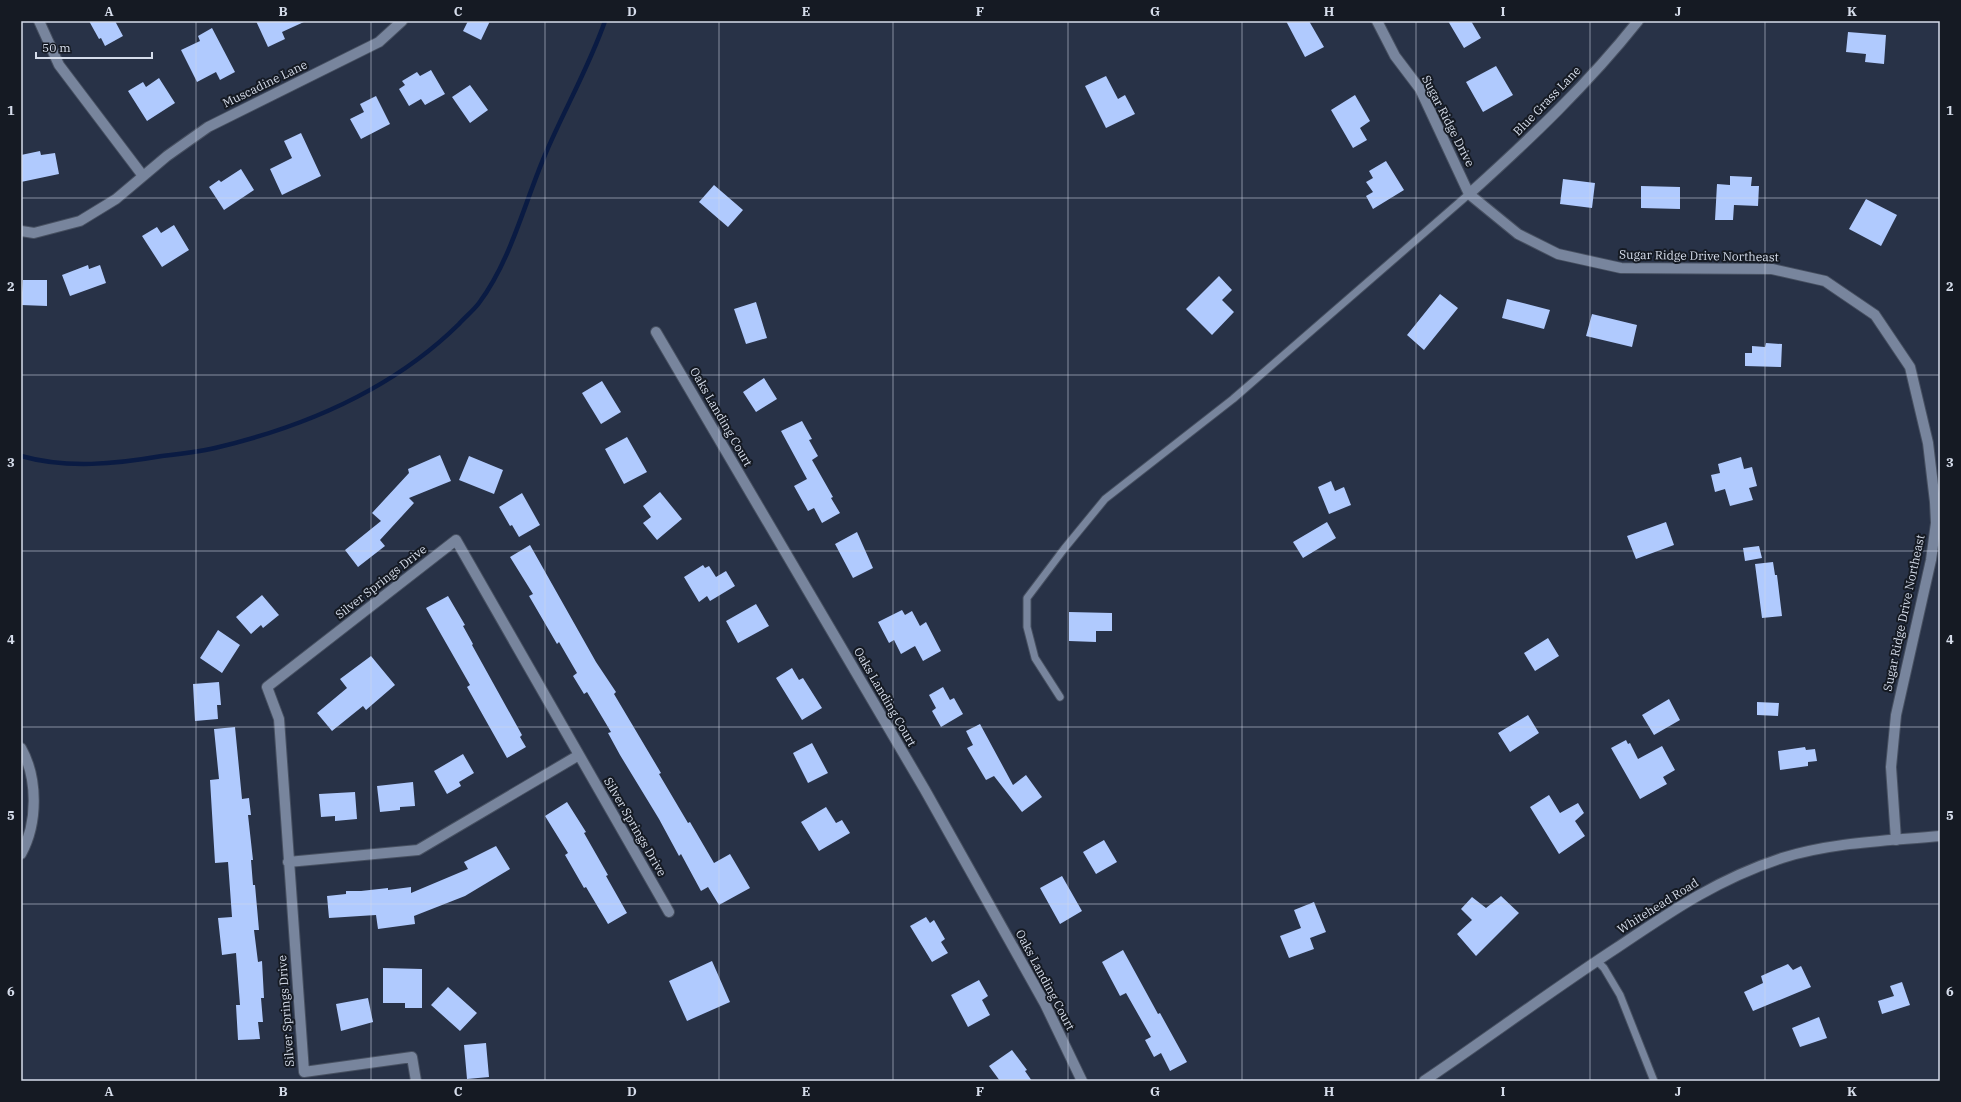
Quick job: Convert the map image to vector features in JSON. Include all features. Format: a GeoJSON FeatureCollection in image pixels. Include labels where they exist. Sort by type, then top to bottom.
{"type":"FeatureCollection","features":[{"type":"Feature","properties":{"kind":"street"},"geometry":{"type":"LineString","coordinates":[[39,21],[59,66],[143,176]]}},
{"type":"Feature","properties":{"kind":"street","name":"Muscadine Lane"},"geometry":{"type":"LineString","coordinates":[[21,231],[34,233],[80,221],[116,198],[208,127],[379,42],[402,21]]}},
{"type":"Feature","properties":{"kind":"street","name":"Sugar Ridge Drive"},"geometry":{"type":"LineString","coordinates":[[1377,21],[1395,56],[1420,89],[1469,194]]}},
{"type":"Feature","properties":{"kind":"street","name":"Blue Grass Lane"},"geometry":{"type":"LineString","coordinates":[[1469,194],[1522,146],[1618,46],[1638,21]]}},
{"type":"Feature","properties":{"kind":"street","name":"Sugar Ridge Drive Northeast"},"geometry":{"type":"LineString","coordinates":[[1469,194],[1518,234],[1558,254],[1621,268],[1772,269],[1826,281],[1875,315],[1910,367],[1928,443],[1936,523],[1931,560],[1896,714],[1891,767],[1896,840]]}},
{"type":"Feature","properties":{"kind":"street","name":"Oaks Landing Court"},"geometry":{"type":"LineString","coordinates":[[656,332],[925,790],[1045,1004],[1082,1081]]}},
{"type":"Feature","properties":{"kind":"street","name":"Silver Springs Drive"},"geometry":{"type":"LineString","coordinates":[[416,1081],[412,1057],[304,1072],[279,719],[268,687],[456,540],[669,912]]}},
{"type":"Feature","properties":{"kind":"street"},"geometry":{"type":"LineString","coordinates":[[21,748],[28,759],[33,789],[34,814],[21,854]]}},
{"type":"Feature","properties":{"kind":"street"},"geometry":{"type":"LineString","coordinates":[[288,862],[418,850],[579,755]]}},
{"type":"Feature","properties":{"kind":"street","name":"Whitehead Road"},"geometry":{"type":"LineString","coordinates":[[1424,1081],[1597,961],[1690,899],[1749,870],[1784,858],[1830,846],[1940,836]]}},
{"type":"Feature","properties":{"kind":"lane"},"geometry":{"type":"LineString","coordinates":[[1060,697],[1036,658],[1027,627],[1027,598],[1064,549],[1105,499],[1233,400],[1469,194]]}},
{"type":"Feature","properties":{"kind":"lane"},"geometry":{"type":"LineString","coordinates":[[1597,961],[1604,968],[1620,995],[1654,1081]]}},
{"type":"Feature","properties":{"kind":"building"},"geometry":{"type":"Polygon","coordinates":[[[89,21],[115,21],[123,36],[105,46],[101,38],[99,39],[89,21]]]}},
{"type":"Feature","properties":{"kind":"building"},"geometry":{"type":"Polygon","coordinates":[[[256,21],[306,21],[282,32],[285,39],[268,47],[256,21]]]}},
{"type":"Feature","properties":{"kind":"building"},"geometry":{"type":"Polygon","coordinates":[[[468,21],[490,21],[481,40],[463,31],[468,21]]]}},
{"type":"Feature","properties":{"kind":"building"},"geometry":{"type":"Polygon","coordinates":[[[1286,21],[1309,21],[1324,47],[1305,57],[1286,21]]]}},
{"type":"Feature","properties":{"kind":"building"},"geometry":{"type":"Polygon","coordinates":[[[1448,21],[1471,21],[1481,38],[1464,48],[1448,21]]]}},
{"type":"Feature","properties":{"kind":"building"},"geometry":{"type":"Polygon","coordinates":[[[212,28],[235,72],[220,80],[216,72],[197,82],[181,50],[200,41],[198,36],[212,28]]]}},
{"type":"Feature","properties":{"kind":"building"},"geometry":{"type":"Polygon","coordinates":[[[1848,32],[1886,35],[1884,64],[1865,62],[1866,54],[1846,52],[1848,32]]]}},
{"type":"Feature","properties":{"kind":"building"},"geometry":{"type":"Polygon","coordinates":[[[1496,66],[1513,95],[1483,112],[1466,82],[1496,66]]]}},
{"type":"Feature","properties":{"kind":"building"},"geometry":{"type":"Polygon","coordinates":[[[431,70],[445,94],[425,105],[421,99],[409,106],[399,89],[405,85],[402,81],[417,72],[420,76],[431,70]]]}},
{"type":"Feature","properties":{"kind":"building"},"geometry":{"type":"Polygon","coordinates":[[[1106,76],[1118,99],[1125,95],[1135,114],[1106,128],[1085,86],[1106,76]]]}},
{"type":"Feature","properties":{"kind":"building"},"geometry":{"type":"Polygon","coordinates":[[[159,78],[175,103],[147,121],[128,91],[143,82],[146,87],[159,78]]]}},
{"type":"Feature","properties":{"kind":"building"},"geometry":{"type":"Polygon","coordinates":[[[470,85],[488,110],[470,123],[452,97],[470,85]]]}},
{"type":"Feature","properties":{"kind":"building"},"geometry":{"type":"Polygon","coordinates":[[[1355,95],[1370,121],[1360,128],[1367,140],[1353,148],[1331,110],[1355,95]]]}},
{"type":"Feature","properties":{"kind":"building"},"geometry":{"type":"Polygon","coordinates":[[[376,96],[390,124],[361,139],[350,119],[364,112],[360,104],[376,96]]]}},
{"type":"Feature","properties":{"kind":"building"},"geometry":{"type":"Polygon","coordinates":[[[301,133],[321,176],[282,195],[270,169],[292,158],[284,141],[301,133]]]}},
{"type":"Feature","properties":{"kind":"building"},"geometry":{"type":"Polygon","coordinates":[[[40,151],[41,155],[55,153],[59,174],[21,182],[21,155],[40,151]]]}},
{"type":"Feature","properties":{"kind":"building"},"geometry":{"type":"Polygon","coordinates":[[[1386,161],[1404,190],[1373,209],[1366,196],[1373,192],[1366,182],[1373,178],[1369,171],[1386,161]]]}},
{"type":"Feature","properties":{"kind":"building"},"geometry":{"type":"Polygon","coordinates":[[[241,169],[254,190],[224,210],[209,187],[219,180],[221,182],[241,169]]]}},
{"type":"Feature","properties":{"kind":"building"},"geometry":{"type":"Polygon","coordinates":[[[1730,176],[1752,177],[1751,186],[1759,186],[1758,206],[1734,205],[1733,220],[1715,220],[1717,184],[1730,185],[1730,176]]]}},
{"type":"Feature","properties":{"kind":"building"},"geometry":{"type":"Polygon","coordinates":[[[1563,179],[1595,183],[1592,208],[1560,204],[1563,179]]]}},
{"type":"Feature","properties":{"kind":"building"},"geometry":{"type":"Polygon","coordinates":[[[714,185],[743,210],[728,227],[699,202],[714,185]]]}},
{"type":"Feature","properties":{"kind":"building"},"geometry":{"type":"Polygon","coordinates":[[[1641,186],[1680,187],[1680,209],[1641,208],[1641,186]]]}},
{"type":"Feature","properties":{"kind":"building"},"geometry":{"type":"Polygon","coordinates":[[[1866,199],[1897,215],[1881,246],[1849,229],[1866,199]]]}},
{"type":"Feature","properties":{"kind":"building"},"geometry":{"type":"Polygon","coordinates":[[[174,225],[189,250],[162,267],[142,236],[157,227],[161,233],[174,225]]]}},
{"type":"Feature","properties":{"kind":"building"},"geometry":{"type":"Polygon","coordinates":[[[88,265],[89,269],[100,265],[106,283],[70,296],[62,275],[88,265]]]}},
{"type":"Feature","properties":{"kind":"building"},"geometry":{"type":"Polygon","coordinates":[[[1219,276],[1232,290],[1222,300],[1234,312],[1212,335],[1186,309],[1219,276]]]}},
{"type":"Feature","properties":{"kind":"building"},"geometry":{"type":"Polygon","coordinates":[[[23,280],[47,280],[47,306],[21,305],[23,280]]]}},
{"type":"Feature","properties":{"kind":"building"},"geometry":{"type":"Polygon","coordinates":[[[1440,294],[1458,308],[1424,350],[1407,335],[1440,294]]]}},
{"type":"Feature","properties":{"kind":"building"},"geometry":{"type":"Polygon","coordinates":[[[1507,299],[1550,310],[1544,329],[1502,318],[1507,299]]]}},
{"type":"Feature","properties":{"kind":"building"},"geometry":{"type":"Polygon","coordinates":[[[756,302],[767,338],[746,344],[734,309],[756,302]]]}},
{"type":"Feature","properties":{"kind":"building"},"geometry":{"type":"Polygon","coordinates":[[[1592,314],[1637,325],[1632,347],[1586,336],[1592,314]]]}},
{"type":"Feature","properties":{"kind":"building"},"geometry":{"type":"Polygon","coordinates":[[[1766,343],[1782,344],[1781,367],[1745,366],[1745,353],[1752,353],[1752,346],[1765,347],[1766,343]]]}},
{"type":"Feature","properties":{"kind":"building"},"geometry":{"type":"Polygon","coordinates":[[[764,378],[777,399],[756,412],[743,392],[764,378]]]}},
{"type":"Feature","properties":{"kind":"building"},"geometry":{"type":"Polygon","coordinates":[[[602,381],[621,412],[601,424],[582,393],[602,381]]]}},
{"type":"Feature","properties":{"kind":"building"},"geometry":{"type":"Polygon","coordinates":[[[802,421],[812,439],[809,440],[818,456],[812,460],[833,497],[831,498],[840,513],[822,523],[814,508],[808,511],[794,486],[807,479],[781,431],[802,421]]]}},
{"type":"Feature","properties":{"kind":"building"},"geometry":{"type":"Polygon","coordinates":[[[627,437],[647,472],[624,484],[605,449],[627,437]]]}},
{"type":"Feature","properties":{"kind":"building"},"geometry":{"type":"Polygon","coordinates":[[[440,455],[451,481],[409,498],[414,503],[380,540],[385,546],[358,567],[345,550],[381,521],[372,513],[409,473],[408,469],[440,455]]]}},
{"type":"Feature","properties":{"kind":"building"},"geometry":{"type":"Polygon","coordinates":[[[469,456],[503,470],[494,494],[459,480],[469,456]]]}},
{"type":"Feature","properties":{"kind":"building"},"geometry":{"type":"Polygon","coordinates":[[[1741,457],[1744,469],[1752,467],[1757,486],[1749,488],[1753,500],[1730,506],[1725,489],[1715,492],[1711,475],[1720,473],[1718,464],[1741,457]]]}},
{"type":"Feature","properties":{"kind":"building"},"geometry":{"type":"Polygon","coordinates":[[[1331,481],[1335,491],[1344,487],[1351,505],[1329,514],[1318,487],[1331,481]]]}},
{"type":"Feature","properties":{"kind":"building"},"geometry":{"type":"Polygon","coordinates":[[[660,492],[682,519],[657,540],[643,523],[651,517],[643,506],[660,492]]]}},
{"type":"Feature","properties":{"kind":"building"},"geometry":{"type":"Polygon","coordinates":[[[522,493],[540,525],[519,537],[512,525],[510,526],[499,507],[522,493]]]}},
{"type":"Feature","properties":{"kind":"building"},"geometry":{"type":"Polygon","coordinates":[[[1327,522],[1336,538],[1303,558],[1293,542],[1327,522]]]}},
{"type":"Feature","properties":{"kind":"building"},"geometry":{"type":"Polygon","coordinates":[[[1666,522],[1674,545],[1636,559],[1627,536],[1666,522]]]}},
{"type":"Feature","properties":{"kind":"building"},"geometry":{"type":"Polygon","coordinates":[[[857,532],[873,568],[853,578],[835,544],[857,532]]]}},
{"type":"Feature","properties":{"kind":"building"},"geometry":{"type":"Polygon","coordinates":[[[530,545],[596,662],[616,692],[614,694],[661,773],[659,774],[688,823],[690,822],[714,863],[730,854],[750,888],[719,905],[708,887],[701,891],[681,854],[679,856],[659,819],[620,755],[608,733],[611,732],[587,692],[584,694],[573,676],[577,673],[559,642],[557,644],[529,596],[533,594],[510,557],[530,545]]]}},
{"type":"Feature","properties":{"kind":"building"},"geometry":{"type":"Polygon","coordinates":[[[1759,546],[1762,558],[1745,561],[1743,548],[1759,546]]]}},
{"type":"Feature","properties":{"kind":"building"},"geometry":{"type":"Polygon","coordinates":[[[1773,562],[1775,575],[1777,575],[1782,616],[1762,618],[1755,564],[1773,562]]]}},
{"type":"Feature","properties":{"kind":"building"},"geometry":{"type":"Polygon","coordinates":[[[703,565],[705,568],[709,566],[716,577],[726,571],[735,586],[710,601],[707,596],[699,602],[684,577],[703,565]]]}},
{"type":"Feature","properties":{"kind":"building"},"geometry":{"type":"Polygon","coordinates":[[[262,595],[279,615],[263,628],[261,625],[251,634],[236,617],[262,595]]]}},
{"type":"Feature","properties":{"kind":"building"},"geometry":{"type":"Polygon","coordinates":[[[448,596],[465,625],[463,626],[473,644],[472,645],[522,735],[520,737],[526,747],[507,758],[467,687],[470,685],[426,608],[448,596]]]}},
{"type":"Feature","properties":{"kind":"building"},"geometry":{"type":"Polygon","coordinates":[[[756,604],[769,626],[738,643],[726,621],[756,604]]]}},
{"type":"Feature","properties":{"kind":"building"},"geometry":{"type":"Polygon","coordinates":[[[902,610],[905,615],[912,611],[920,626],[926,622],[941,651],[923,661],[915,646],[901,654],[894,640],[889,643],[878,622],[902,610]]]}},
{"type":"Feature","properties":{"kind":"building"},"geometry":{"type":"Polygon","coordinates":[[[1069,612],[1112,613],[1112,631],[1096,631],[1096,642],[1069,641],[1069,612]]]}},
{"type":"Feature","properties":{"kind":"building"},"geometry":{"type":"Polygon","coordinates":[[[218,630],[240,645],[222,673],[200,658],[218,630]]]}},
{"type":"Feature","properties":{"kind":"building"},"geometry":{"type":"Polygon","coordinates":[[[1548,638],[1559,656],[1535,671],[1524,653],[1548,638]]]}},
{"type":"Feature","properties":{"kind":"building"},"geometry":{"type":"Polygon","coordinates":[[[371,656],[395,685],[366,710],[363,706],[332,731],[317,713],[347,688],[340,679],[371,656]]]}},
{"type":"Feature","properties":{"kind":"building"},"geometry":{"type":"Polygon","coordinates":[[[792,668],[799,680],[803,678],[822,708],[802,720],[776,678],[792,668]]]}},
{"type":"Feature","properties":{"kind":"building"},"geometry":{"type":"Polygon","coordinates":[[[219,682],[221,705],[217,705],[218,719],[195,721],[193,684],[219,682]]]}},
{"type":"Feature","properties":{"kind":"building"},"geometry":{"type":"Polygon","coordinates":[[[943,687],[950,700],[954,698],[963,714],[941,727],[932,711],[936,708],[929,695],[943,687]]]}},
{"type":"Feature","properties":{"kind":"building"},"geometry":{"type":"Polygon","coordinates":[[[1669,699],[1680,720],[1654,735],[1642,715],[1669,699]]]}},
{"type":"Feature","properties":{"kind":"building"},"geometry":{"type":"Polygon","coordinates":[[[1757,702],[1779,703],[1778,716],[1757,715],[1757,702]]]}},
{"type":"Feature","properties":{"kind":"building"},"geometry":{"type":"Polygon","coordinates":[[[1528,715],[1539,733],[1510,752],[1498,733],[1528,715]]]}},
{"type":"Feature","properties":{"kind":"building"},"geometry":{"type":"Polygon","coordinates":[[[980,724],[1013,785],[1026,775],[1042,797],[1022,812],[994,776],[986,780],[967,748],[973,745],[966,731],[980,724]]]}},
{"type":"Feature","properties":{"kind":"building"},"geometry":{"type":"Polygon","coordinates":[[[235,727],[242,799],[249,798],[251,815],[248,815],[253,860],[251,860],[259,930],[254,930],[258,962],[262,961],[264,998],[261,998],[263,1022],[258,1022],[260,1039],[238,1040],[236,1005],[240,1005],[236,953],[222,955],[218,918],[232,917],[228,862],[215,863],[210,780],[219,779],[214,729],[235,727]]]}},
{"type":"Feature","properties":{"kind":"building"},"geometry":{"type":"Polygon","coordinates":[[[1626,740],[1628,744],[1630,743],[1638,759],[1662,746],[1675,770],[1663,777],[1667,784],[1640,799],[1611,748],[1626,740]]]}},
{"type":"Feature","properties":{"kind":"building"},"geometry":{"type":"Polygon","coordinates":[[[812,743],[828,773],[808,783],[793,753],[812,743]]]}},
{"type":"Feature","properties":{"kind":"building"},"geometry":{"type":"Polygon","coordinates":[[[1805,747],[1806,750],[1815,749],[1817,761],[1808,762],[1808,766],[1780,770],[1778,751],[1805,747]]]}},
{"type":"Feature","properties":{"kind":"building"},"geometry":{"type":"Polygon","coordinates":[[[463,754],[474,773],[459,782],[461,786],[447,794],[434,771],[463,754]]]}},
{"type":"Feature","properties":{"kind":"building"},"geometry":{"type":"Polygon","coordinates":[[[413,782],[415,806],[400,807],[400,810],[380,812],[377,786],[413,782]]]}},
{"type":"Feature","properties":{"kind":"building"},"geometry":{"type":"Polygon","coordinates":[[[355,792],[357,819],[335,821],[335,816],[321,817],[319,794],[355,792]]]}},
{"type":"Feature","properties":{"kind":"building"},"geometry":{"type":"Polygon","coordinates":[[[1549,795],[1560,813],[1578,803],[1584,813],[1575,821],[1585,836],[1559,854],[1530,807],[1549,795]]]}},
{"type":"Feature","properties":{"kind":"building"},"geometry":{"type":"Polygon","coordinates":[[[567,802],[586,832],[584,833],[608,875],[606,876],[627,913],[608,924],[586,887],[584,888],[565,855],[568,853],[545,816],[567,802]]]}},
{"type":"Feature","properties":{"kind":"building"},"geometry":{"type":"Polygon","coordinates":[[[826,807],[836,823],[842,820],[850,833],[819,851],[801,822],[826,807]]]}},
{"type":"Feature","properties":{"kind":"building"},"geometry":{"type":"Polygon","coordinates":[[[1104,840],[1117,862],[1096,874],[1083,852],[1104,840]]]}},
{"type":"Feature","properties":{"kind":"building"},"geometry":{"type":"Polygon","coordinates":[[[496,846],[510,869],[465,896],[414,916],[415,924],[378,929],[376,915],[329,918],[327,896],[346,894],[346,891],[388,888],[388,890],[411,887],[411,893],[468,869],[464,862],[496,846]]]}},
{"type":"Feature","properties":{"kind":"building"},"geometry":{"type":"Polygon","coordinates":[[[1062,876],[1082,911],[1060,924],[1040,888],[1062,876]]]}},
{"type":"Feature","properties":{"kind":"building"},"geometry":{"type":"Polygon","coordinates":[[[1501,896],[1519,913],[1476,956],[1457,934],[1472,920],[1461,909],[1472,897],[1486,908],[1501,896]]]}},
{"type":"Feature","properties":{"kind":"building"},"geometry":{"type":"Polygon","coordinates":[[[1314,902],[1326,932],[1310,938],[1314,949],[1289,958],[1280,936],[1301,928],[1294,910],[1314,902]]]}},
{"type":"Feature","properties":{"kind":"building"},"geometry":{"type":"Polygon","coordinates":[[[926,917],[930,923],[934,920],[945,939],[941,942],[948,953],[932,962],[910,926],[926,917]]]}},
{"type":"Feature","properties":{"kind":"building"},"geometry":{"type":"Polygon","coordinates":[[[1123,950],[1158,1014],[1160,1013],[1187,1062],[1170,1071],[1161,1053],[1154,1057],[1145,1040],[1151,1037],[1126,993],[1120,996],[1102,962],[1123,950]]]}},
{"type":"Feature","properties":{"kind":"building"},"geometry":{"type":"Polygon","coordinates":[[[712,961],[730,1002],[687,1021],[669,981],[712,961]]]}},
{"type":"Feature","properties":{"kind":"building"},"geometry":{"type":"Polygon","coordinates":[[[1788,964],[1793,970],[1801,966],[1811,987],[1753,1011],[1744,992],[1763,983],[1761,976],[1788,964]]]}},
{"type":"Feature","properties":{"kind":"building"},"geometry":{"type":"Polygon","coordinates":[[[383,968],[422,969],[422,1008],[405,1008],[405,1003],[383,1003],[383,968]]]}},
{"type":"Feature","properties":{"kind":"building"},"geometry":{"type":"Polygon","coordinates":[[[979,980],[988,996],[982,1000],[990,1015],[968,1027],[951,995],[979,980]]]}},
{"type":"Feature","properties":{"kind":"building"},"geometry":{"type":"Polygon","coordinates":[[[1902,982],[1910,1005],[1882,1014],[1878,1001],[1894,996],[1890,986],[1902,982]]]}},
{"type":"Feature","properties":{"kind":"building"},"geometry":{"type":"Polygon","coordinates":[[[448,987],[477,1013],[460,1031],[431,1005],[448,987]]]}},
{"type":"Feature","properties":{"kind":"building"},"geometry":{"type":"Polygon","coordinates":[[[368,998],[373,1022],[341,1031],[336,1004],[368,998]]]}},
{"type":"Feature","properties":{"kind":"building"},"geometry":{"type":"Polygon","coordinates":[[[1819,1017],[1827,1038],[1800,1047],[1792,1028],[1819,1017]]]}},
{"type":"Feature","properties":{"kind":"building"},"geometry":{"type":"Polygon","coordinates":[[[486,1043],[489,1077],[467,1079],[464,1045],[486,1043]]]}},
{"type":"Feature","properties":{"kind":"building"},"geometry":{"type":"Polygon","coordinates":[[[1012,1050],[1027,1070],[1025,1071],[1032,1081],[1000,1081],[989,1066],[1012,1050]]]}},
{"type":"Feature","properties":{"kind":"waterway"},"geometry":{"type":"LineString","coordinates":[[21,456],[56,463],[92,464],[127,461],[215,448],[281,429],[314,417],[346,402],[406,368],[433,347],[477,306],[500,269],[552,138],[592,55],[605,21]]}}]}
